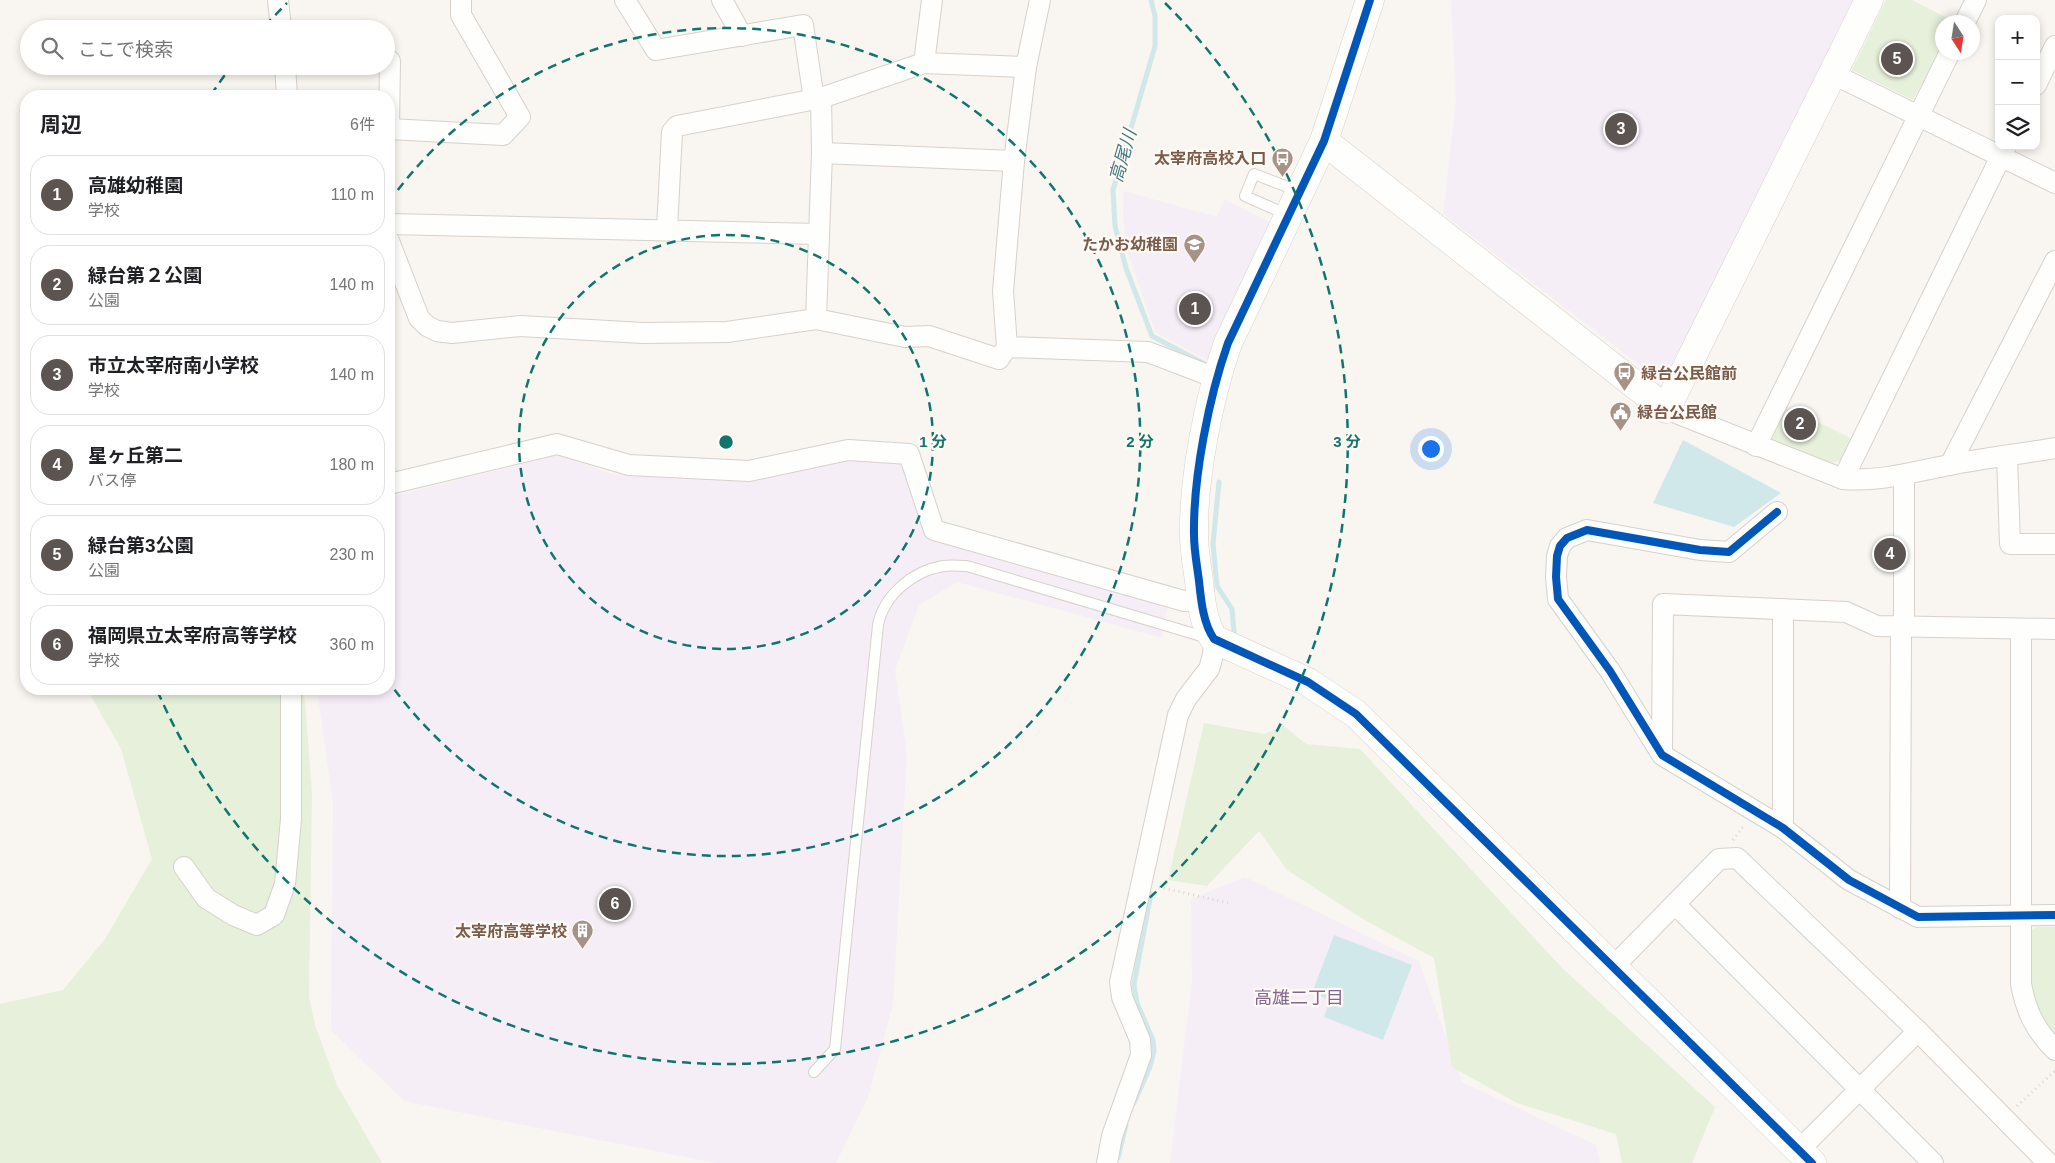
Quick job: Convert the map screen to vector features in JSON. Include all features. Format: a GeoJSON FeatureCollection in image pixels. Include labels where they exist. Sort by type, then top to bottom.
{"type":"FeatureCollection","features":[{"type":"Feature","properties":{"kind":"street"},"geometry":{"type":"LineString","coordinates":[[278,0],[280,20]]}},
{"type":"Feature","properties":{"kind":"street"},"geometry":{"type":"LineString","coordinates":[[395,128],[503,135],[520,117],[461,16],[461,0]]}},
{"type":"Feature","properties":{"kind":"street"},"geometry":{"type":"LineString","coordinates":[[625,0],[656,50],[803,25],[817,99],[822,153],[816,320]]}},
{"type":"Feature","properties":{"kind":"street"},"geometry":{"type":"LineString","coordinates":[[722,0],[742,36]]}},
{"type":"Feature","properties":{"kind":"street"},"geometry":{"type":"LineString","coordinates":[[924,63],[932,0]]}},
{"type":"Feature","properties":{"kind":"street"},"geometry":{"type":"LineString","coordinates":[[395,256],[420,318],[427,326],[444,332],[452,333],[520,326],[643,333],[726,332],[816,320],[905,337],[929,336],[999,359],[1007,347],[1003,291],[1014,161],[1026,67],[1040,0]]}},
{"type":"Feature","properties":{"kind":"street"},"geometry":{"type":"LineString","coordinates":[[1107,1163],[1112,1136],[1141,1055],[1140,1040],[1122,997],[1120,982],[1178,715],[1186,699],[1210,670],[1213,655],[1214,640],[1208,628],[1201,600],[1194,535],[1198,472],[1216,378],[1228,343],[1324,141],[1370,0]]}},
{"type":"Feature","properties":{"kind":"street"},"geometry":{"type":"LineString","coordinates":[[1666,409],[1869,0]]}},
{"type":"Feature","properties":{"kind":"street"},"geometry":{"type":"LineString","coordinates":[[1968,15],[1976,0]]}},
{"type":"Feature","properties":{"kind":"street"},"geometry":{"type":"LineString","coordinates":[[2040,77],[2055,46]]}},
{"type":"Feature","properties":{"kind":"street"},"geometry":{"type":"LineString","coordinates":[[1756,446],[1946,60]]}},
{"type":"Feature","properties":{"kind":"street"},"geometry":{"type":"LineString","coordinates":[[667,229],[672,132],[677,126],[817,99],[924,63],[1026,67]]}},
{"type":"Feature","properties":{"kind":"street"},"geometry":{"type":"LineString","coordinates":[[1833,74],[1918,116],[2003,152],[2055,184]]}},
{"type":"Feature","properties":{"kind":"street"},"geometry":{"type":"LineString","coordinates":[[285,75],[286,90]]}},
{"type":"Feature","properties":{"kind":"street"},"geometry":{"type":"LineString","coordinates":[[390,75],[390,90]]}},
{"type":"Feature","properties":{"kind":"street"},"geometry":{"type":"LineString","coordinates":[[1324,141],[1666,409],[1843,479],[1860,480],[1904,475],[1950,465],[2055,448]]}},
{"type":"Feature","properties":{"kind":"street"},"geometry":{"type":"LineString","coordinates":[[1843,479],[2003,152]]}},
{"type":"Feature","properties":{"kind":"street"},"geometry":{"type":"LineString","coordinates":[[822,153],[1014,161]]}},
{"type":"Feature","properties":{"kind":"street"},"geometry":{"type":"LineString","coordinates":[[395,224],[819,234]]}},
{"type":"Feature","properties":{"kind":"street"},"geometry":{"type":"LineString","coordinates":[[1950,465],[2055,261]]}},
{"type":"Feature","properties":{"kind":"street"},"geometry":{"type":"LineString","coordinates":[[1007,347],[1148,352],[1216,378]]}},
{"type":"Feature","properties":{"kind":"street"},"geometry":{"type":"LineString","coordinates":[[395,483],[557,444],[629,466],[749,471],[848,450],[909,454],[934,530],[1184,601],[1201,600]]}},
{"type":"Feature","properties":{"kind":"street"},"geometry":{"type":"LineString","coordinates":[[2008,456],[2010,544],[2055,544]]}},
{"type":"Feature","properties":{"kind":"street"},"geometry":{"type":"LineString","coordinates":[[1900,908],[1904,475]]}},
{"type":"Feature","properties":{"kind":"street"},"geometry":{"type":"LineString","coordinates":[[1777,512],[1729,552],[1700,550],[1587,530],[1567,538],[1560,546],[1557,556],[1556,577],[1558,599],[1610,671],[1662,755],[1783,828],[1849,880],[1918,917],[2055,916]]}},
{"type":"Feature","properties":{"kind":"street"},"geometry":{"type":"LineString","coordinates":[[1662,755],[1663,604],[1846,612],[1876,626],[1902,628],[2055,629]]}},
{"type":"Feature","properties":{"kind":"street"},"geometry":{"type":"LineString","coordinates":[[1783,609],[1783,828]]}},
{"type":"Feature","properties":{"kind":"street"},"geometry":{"type":"LineString","coordinates":[[2021,629],[2021,984],[2024,1000],[2036,1028],[2055,1050]]}},
{"type":"Feature","properties":{"kind":"street"},"geometry":{"type":"LineString","coordinates":[[1214,640],[1308,682],[1356,714],[1806,1157],[1860,1090],[1918,1031]]}},
{"type":"Feature","properties":{"kind":"street"},"geometry":{"type":"LineString","coordinates":[[184,867],[206,898],[233,915],[257,925],[274,915],[285,884],[291,819],[291,695]]}},
{"type":"Feature","properties":{"kind":"street"},"geometry":{"type":"LineString","coordinates":[[1613,967],[1719,859],[1737,858],[1918,1031],[2048,1163]]}},
{"type":"Feature","properties":{"kind":"street"},"geometry":{"type":"LineString","coordinates":[[1675,904],[1933,1163]]}},
{"type":"Feature","properties":{"kind":"lane"},"geometry":{"type":"LineString","coordinates":[[1288,216],[1245,196],[1254,174],[1300,192]]}},
{"type":"Feature","properties":{"kind":"lane"},"geometry":{"type":"LineString","coordinates":[[814,1072],[835,1049],[878,625],[881,612],[895,591],[925,572],[943,566],[966,566],[1214,640]]}},
{"type":"Feature","properties":{"kind":"path"},"geometry":{"type":"LineString","coordinates":[[1719,859],[1755,810]]}},
{"type":"Feature","properties":{"kind":"path"},"geometry":{"type":"LineString","coordinates":[[1141,883],[1228,903]]}},
{"type":"Feature","properties":{"kind":"path"},"geometry":{"type":"LineString","coordinates":[[2030,1094],[2055,1071]]}},
{"type":"Feature","properties":{"kind":"shaded area"},"geometry":{"type":"Polygon","coordinates":[[[1451,0],[1856,0],[1667,386],[1443,214],[1456,100],[1451,0]]]}},
{"type":"Feature","properties":{"kind":"shaded area","name":"たかお幼稚園"},"geometry":{"type":"Polygon","coordinates":[[[1124,191],[1217,217],[1224,199],[1275,225],[1207,360],[1155,332],[1126,247],[1123,212],[1124,191]]]}},
{"type":"Feature","properties":{"kind":"shaded area"},"geometry":{"type":"Polygon","coordinates":[[[559,455],[612,474],[751,482],[840,457],[903,460],[928,538],[1168,606],[1162,638],[957,582],[919,605],[895,670],[907,754],[893,1004],[868,1098],[836,1163],[715,1163],[404,1101],[331,1030],[333,804],[318,695],[395,695],[395,496],[559,455]]]}},
{"type":"Feature","properties":{"kind":"shaded area"},"geometry":{"type":"Polygon","coordinates":[[[1245,877],[1419,961],[1462,1082],[1596,1145],[1600,1163],[1170,1163],[1192,981],[1191,899],[1245,877]]]}},
{"type":"Feature","properties":{"kind":"green space"},"geometry":{"type":"Polygon","coordinates":[[[1886,0],[1912,0],[1941,15],[1935,15],[1935,60],[1913,100],[1852,70],[1886,0]]]}},
{"type":"Feature","properties":{"kind":"green space"},"geometry":{"type":"Polygon","coordinates":[[[1787,407],[1854,440],[1845,459],[1829,464],[1771,441],[1787,407]]]}},
{"type":"Feature","properties":{"kind":"green space"},"geometry":{"type":"Polygon","coordinates":[[[90,695],[304,695],[312,793],[309,997],[315,1025],[337,1085],[382,1163],[0,1163],[0,1004],[63,990],[105,939],[152,859],[121,749],[90,695]]]}},
{"type":"Feature","properties":{"kind":"green space"},"geometry":{"type":"Polygon","coordinates":[[[1204,723],[1264,734],[1284,726],[1306,744],[1360,749],[1562,968],[1715,1107],[1692,1163],[1622,1163],[1616,1134],[1517,1103],[1452,1067],[1434,958],[1363,919],[1287,870],[1259,831],[1207,886],[1168,880],[1204,723]]]}},
{"type":"Feature","properties":{"kind":"green space"},"geometry":{"type":"Polygon","coordinates":[[[2037,927],[2055,927],[2055,1038],[2039,1016],[2031,989],[2027,932],[2037,927]]]}},
{"type":"Feature","properties":{"kind":"water"},"geometry":{"type":"Polygon","coordinates":[[[1683,440],[1781,493],[1734,527],[1653,503],[1683,440]]]}},
{"type":"Feature","properties":{"kind":"water"},"geometry":{"type":"Polygon","coordinates":[[[1334,935],[1412,965],[1383,1040],[1324,1017],[1330,1000],[1312,993],[1334,935]]]}},
{"type":"Feature","properties":{"kind":"waterway","name":"高尾川"},"geometry":{"type":"LineString","coordinates":[[1151,0],[1155,16],[1155,46],[1113,190],[1115,226],[1126,268],[1152,336],[1203,363]]}},
{"type":"Feature","properties":{"kind":"waterway"},"geometry":{"type":"LineString","coordinates":[[1219,482],[1213,544],[1217,586],[1232,609],[1234,632]]}},
{"type":"Feature","properties":{"kind":"waterway"},"geometry":{"type":"LineString","coordinates":[[1134,1103],[1150,1067],[1154,1051],[1153,1040],[1137,1003],[1134,984],[1151,894]]}},
{"type":"Feature","properties":{"kind":"waterway"},"geometry":{"type":"LineString","coordinates":[[1118,1158],[1126,1125]]}},
{"type":"Feature","properties":{"kind":"cycle path"},"geometry":{"type":"LineString","coordinates":[[1370,0],[1324,141],[1228,343],[1221,364],[1199,463],[1194,512],[1195,552],[1207,626],[1214,639],[1308,682],[1356,714],[1812,1163]]}},
{"type":"Feature","properties":{"kind":"cycle path"},"geometry":{"type":"LineString","coordinates":[[1777,512],[1729,552],[1700,550],[1587,530],[1567,538],[1560,546],[1557,556],[1556,577],[1558,599],[1610,671],[1662,755],[1783,828],[1849,880],[1918,917],[2055,915]]}},
{"type":"Feature","properties":{"kind":"place","name":"緑台第3公園"},"geometry":{"type":"Point","coordinates":[1897,59]}},
{"type":"Feature","properties":{"kind":"place","name":"市立太宰府南小学校"},"geometry":{"type":"Point","coordinates":[1621,129]}},
{"type":"Feature","properties":{"kind":"place","name":"太宰府高校入口"},"geometry":{"type":"Point","coordinates":[1282,177]}},
{"type":"Feature","properties":{"kind":"place","name":"たかお幼稚園"},"geometry":{"type":"Point","coordinates":[1194,263]}},
{"type":"Feature","properties":{"kind":"place","name":"高雄幼稚園"},"geometry":{"type":"Point","coordinates":[1195,309]}},
{"type":"Feature","properties":{"kind":"place","name":"緑台公民館前"},"geometry":{"type":"Point","coordinates":[1625,392]}},
{"type":"Feature","properties":{"kind":"place","name":"緑台第２公園"},"geometry":{"type":"Point","coordinates":[1800,424]}},
{"type":"Feature","properties":{"kind":"place","name":"緑台公民館"},"geometry":{"type":"Point","coordinates":[1621,431]}},
{"type":"Feature","properties":{"kind":"place","name":"星ヶ丘第二"},"geometry":{"type":"Point","coordinates":[1890,554]}},
{"type":"Feature","properties":{"kind":"place","name":"福岡県立太宰府高等学校"},"geometry":{"type":"Point","coordinates":[615,904]}},
{"type":"Feature","properties":{"kind":"place","name":"太宰府高等学校"},"geometry":{"type":"Point","coordinates":[583,950]}},
{"type":"Feature","properties":{"kind":"district","name":"高雄二丁目"},"geometry":{"type":"Point","coordinates":[1299,998]}}]}
